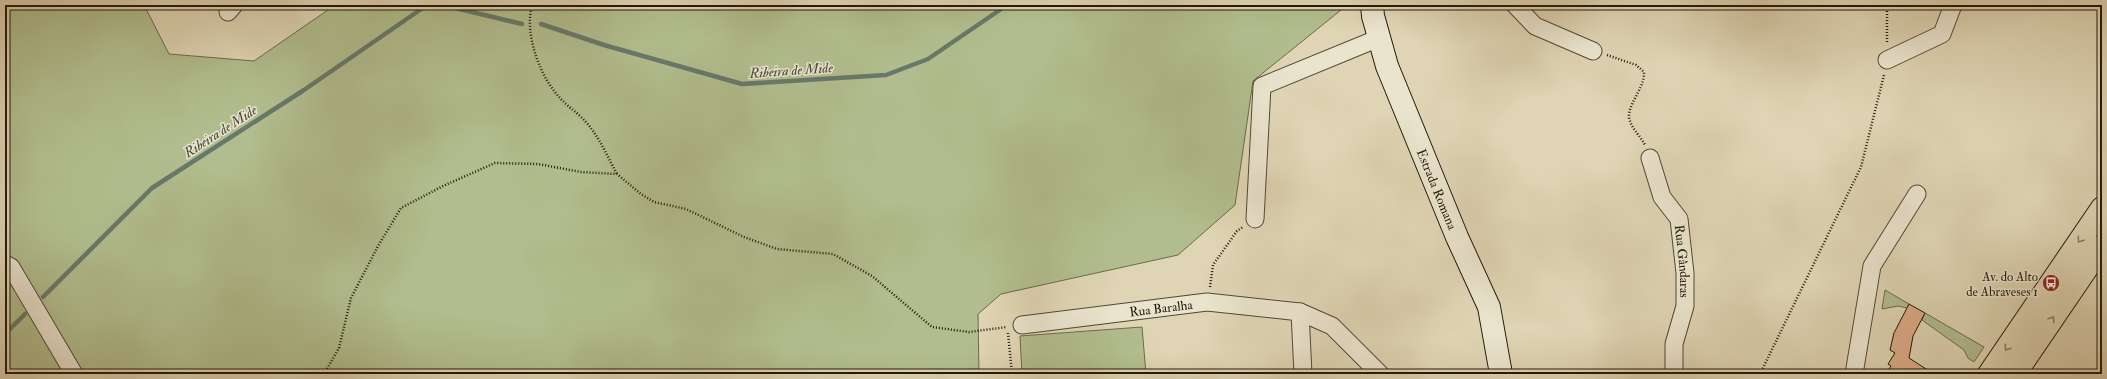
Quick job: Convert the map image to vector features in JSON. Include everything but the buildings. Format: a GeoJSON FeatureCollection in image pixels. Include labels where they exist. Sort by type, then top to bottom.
{"type":"FeatureCollection","features":[{"type":"Feature","properties":{"kind":"main road"},"geometry":{"type":"LineString","coordinates":[[1989,374],[2102,208]]}},
{"type":"Feature","properties":{"kind":"main road"},"geometry":{"type":"LineString","coordinates":[[2015,374],[2102,246]]}},
{"type":"Feature","properties":{"kind":"street","name":"Estrada Romana"},"geometry":{"type":"LineString","coordinates":[[1372,5],[1387,66],[1457,238],[1489,307],[1501,374]]}},
{"type":"Feature","properties":{"kind":"street"},"geometry":{"type":"LineString","coordinates":[[1514,5],[1535,26],[1593,51]]}},
{"type":"Feature","properties":{"kind":"street"},"geometry":{"type":"LineString","coordinates":[[1887,60],[1942,34],[1953,5]]}},
{"type":"Feature","properties":{"kind":"street"},"geometry":{"type":"LineString","coordinates":[[1255,219],[1262,86],[1379,38]]}},
{"type":"Feature","properties":{"kind":"street","name":"Rua Gândaras"},"geometry":{"type":"LineString","coordinates":[[1650,158],[1662,197],[1679,219],[1683,257],[1685,306],[1674,344],[1674,374]]}},
{"type":"Feature","properties":{"kind":"street"},"geometry":{"type":"LineString","coordinates":[[1854,374],[1872,266],[1917,194]]}},
{"type":"Feature","properties":{"kind":"street"},"geometry":{"type":"LineString","coordinates":[[5,264],[11,267],[74,374]]}},
{"type":"Feature","properties":{"kind":"street","name":"Rua Baralha"},"geometry":{"type":"LineString","coordinates":[[1015,326],[1207,302],[1300,312],[1332,326],[1380,374]]}},
{"type":"Feature","properties":{"kind":"street"},"geometry":{"type":"LineString","coordinates":[[1300,312],[1303,374]]}},
{"type":"Feature","properties":{"kind":"path"},"geometry":{"type":"LineString","coordinates":[[532,5],[530,34],[540,66],[560,98],[586,121],[595,134],[617,174],[641,194],[654,202],[686,209],[744,237],[777,249],[833,254],[872,276],[932,327],[969,332],[1015,326],[1012,374]]}},
{"type":"Feature","properties":{"kind":"path"},"geometry":{"type":"LineString","coordinates":[[1760,374],[1861,167],[1887,60],[1887,5]]}},
{"type":"Feature","properties":{"kind":"path"},"geometry":{"type":"LineString","coordinates":[[1593,51],[1636,65],[1644,72],[1643,84],[1628,114],[1630,121],[1647,148],[1650,158]]}},
{"type":"Feature","properties":{"kind":"path"},"geometry":{"type":"LineString","coordinates":[[324,374],[339,348],[351,298],[378,246],[401,208],[443,186],[495,163],[538,164],[581,172],[617,174]]}},
{"type":"Feature","properties":{"kind":"path"},"geometry":{"type":"LineString","coordinates":[[1207,302],[1213,265],[1237,231],[1255,219]]}},
{"type":"Feature","properties":{"kind":"green space"},"geometry":{"type":"Polygon","coordinates":[[[5,5],[144,5],[169,54],[254,61],[335,5],[677,5],[699,9],[815,5],[1335,5],[1341,10],[1253,81],[1235,205],[1178,255],[1001,294],[978,314],[979,374],[5,374],[5,5]]]}},
{"type":"Feature","properties":{"kind":"green space"},"geometry":{"type":"Polygon","coordinates":[[[1885,290],[1909,304],[1907,308],[1898,306],[1882,309],[1885,290]]]}},
{"type":"Feature","properties":{"kind":"green space"},"geometry":{"type":"Polygon","coordinates":[[[1925,313],[1984,347],[1974,362],[1968,358],[1964,350],[1922,320],[1925,313]]]}},
{"type":"Feature","properties":{"kind":"green space"},"geometry":{"type":"Polygon","coordinates":[[[1142,327],[1146,374],[1022,374],[1020,336],[1142,327]]]}},
{"type":"Feature","properties":{"kind":"waterway","name":"Ribeira de Mide"},"geometry":{"type":"LineString","coordinates":[[43,297],[152,188],[304,90],[427,5]]}},
{"type":"Feature","properties":{"kind":"waterway","name":"Ribeira de Mide"},"geometry":{"type":"LineString","coordinates":[[443,5],[522,24]]}},
{"type":"Feature","properties":{"kind":"waterway","name":"Ribeira de Mide"},"geometry":{"type":"LineString","coordinates":[[541,24],[604,45],[742,84],[886,75],[928,59],[1007,5]]}},
{"type":"Feature","properties":{"kind":"waterway","name":"Ribeira de Mide"},"geometry":{"type":"LineString","coordinates":[[5,334],[25,314]]}},
{"type":"Feature","properties":{"kind":"place","name":"Av. do Alto de Abraveses 1"},"geometry":{"type":"Point","coordinates":[2051,283]}}]}
